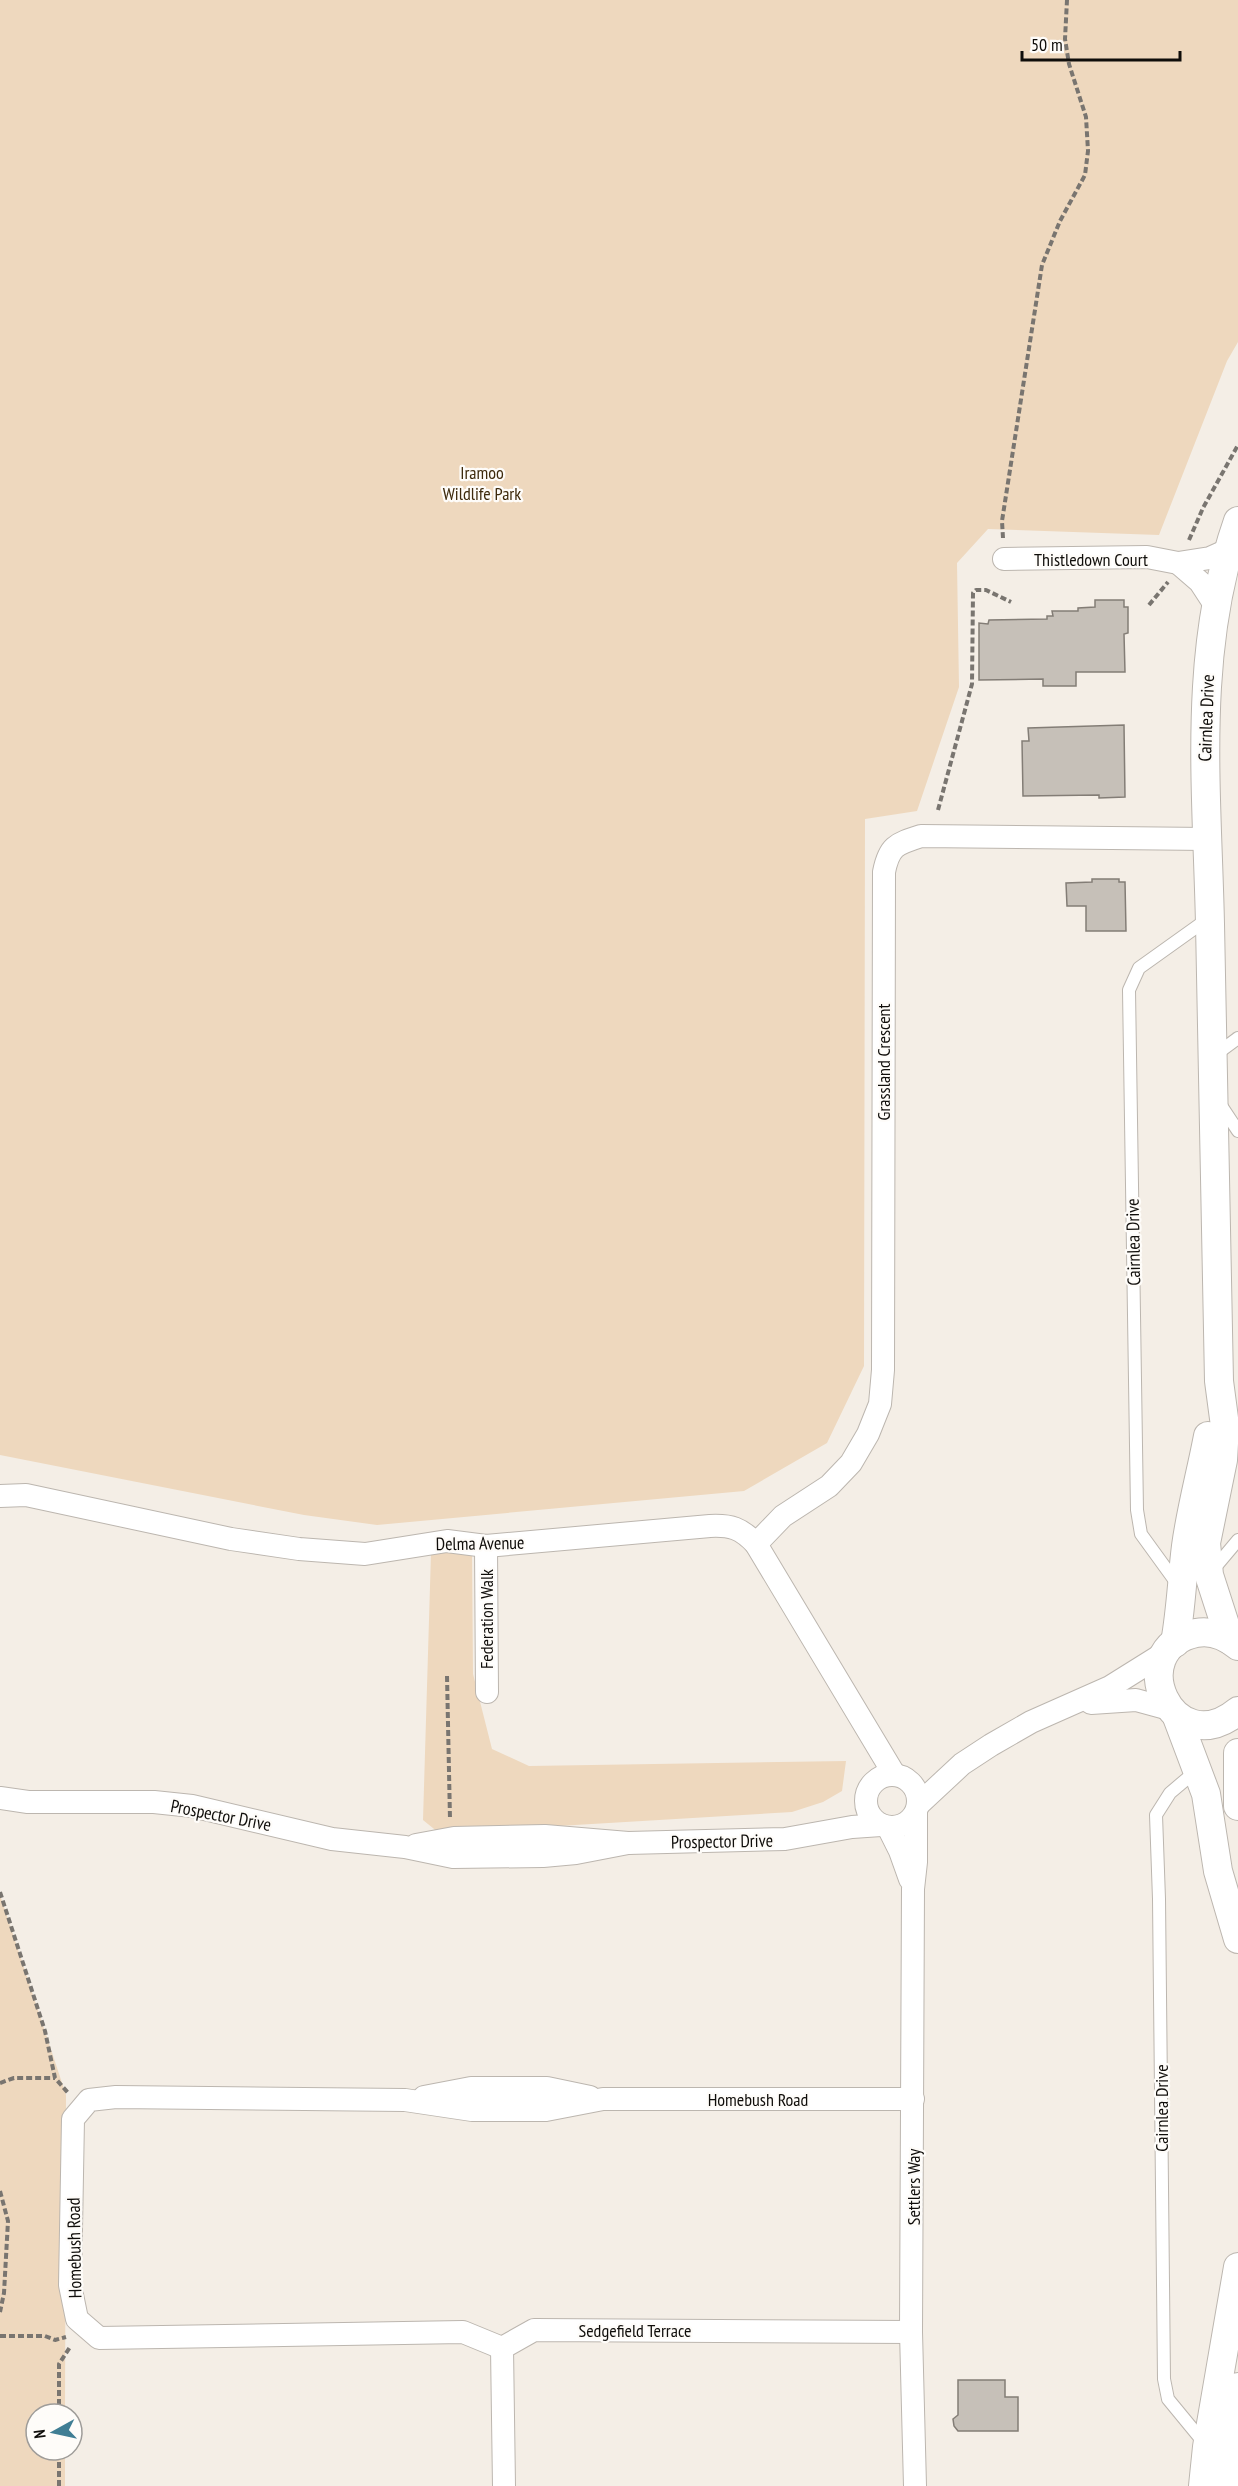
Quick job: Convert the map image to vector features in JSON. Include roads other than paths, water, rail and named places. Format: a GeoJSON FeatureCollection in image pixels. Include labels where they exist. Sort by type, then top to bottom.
{"type":"FeatureCollection","features":[{"type":"Feature","properties":{"kind":"street","name":"Cairnlea Drive"},"geometry":{"type":"LineString","coordinates":[[1234,1643],[1209,1575],[1206,1543],[1223,1460],[1225,1426],[1219,1381],[1210,918],[1203,760],[1207,669],[1215,605],[1238,521]]}},
{"type":"Feature","properties":{"kind":"street","name":"Thistledown Court"},"geometry":{"type":"LineString","coordinates":[[1004,559],[1147,557],[1178,563],[1210,558],[1230,549]]}},
{"type":"Feature","properties":{"kind":"street"},"geometry":{"type":"LineString","coordinates":[[1178,563],[1200,582],[1215,605]]}},
{"type":"Feature","properties":{"kind":"street","name":"Grassland Crescent"},"geometry":{"type":"LineString","coordinates":[[756,1544],[783,1516],[829,1486],[851,1463],[868,1434],[880,1404],[883,1370],[884,872],[887,854],[899,843],[921,836],[1207,839]]}},
{"type":"Feature","properties":{"kind":"street","name":"Cairnlea Drive"},"geometry":{"type":"LineString","coordinates":[[1173,1713],[1161,1696],[1158,1681],[1160,1666],[1171,1647],[1182,1591],[1192,1506],[1219,1381]]}},
{"type":"Feature","properties":{"kind":"street","name":"Delma Avenue"},"geometry":{"type":"LineString","coordinates":[[0,1496],[26,1495],[208,1534],[299,1549],[365,1554],[447,1541],[486,1546],[728,1525],[746,1533],[756,1544],[860,1719],[900,1776]]}},
{"type":"Feature","properties":{"kind":"street","name":"Federation Walk"},"geometry":{"type":"LineString","coordinates":[[486,1546],[487,1692]]}},
{"type":"Feature","properties":{"kind":"street"},"geometry":{"type":"LineString","coordinates":[[962,1764],[900,1776],[886,1775],[869,1790],[869,1813],[884,1826],[904,1825],[962,1764],[1031,1722],[1110,1687],[1188,1635],[1202,1632],[1216,1633],[1234,1643]]}},
{"type":"Feature","properties":{"kind":"street"},"geometry":{"type":"LineString","coordinates":[[1072,1705],[1136,1700],[1173,1713],[1189,1723],[1216,1724],[1228,1719],[1238,1711]]}},
{"type":"Feature","properties":{"kind":"street"},"geometry":{"type":"LineString","coordinates":[[1173,1713],[1197,1771],[1210,1817],[1218,1870],[1238,1939]]}},
{"type":"Feature","properties":{"kind":"street","name":"Delma Avenue"},"geometry":{"type":"LineString","coordinates":[[860,1719],[869,1790]]}},
{"type":"Feature","properties":{"kind":"street"},"geometry":{"type":"LineString","coordinates":[[1238,1753],[1238,1797]]}},
{"type":"Feature","properties":{"kind":"street"},"geometry":{"type":"LineString","coordinates":[[900,1776],[916,1790],[917,1810]]}},
{"type":"Feature","properties":{"kind":"street","name":"Prospector Drive"},"geometry":{"type":"LineString","coordinates":[[814,1835],[848,1815],[869,1790]]}},
{"type":"Feature","properties":{"kind":"street","name":"Prospector Drive"},"geometry":{"type":"LineString","coordinates":[[0,1798],[28,1802],[154,1802],[192,1806],[332,1839],[405,1847],[454,1838],[545,1836],[628,1843],[784,1839],[852,1827],[884,1826]]}},
{"type":"Feature","properties":{"kind":"street","name":"Settlers Way"},"geometry":{"type":"LineString","coordinates":[[915,2486],[912,2332],[913,1889],[917,1810]]}},
{"type":"Feature","properties":{"kind":"street","name":"Settlers Way"},"geometry":{"type":"LineString","coordinates":[[884,1826],[900,1851],[913,1889]]}},
{"type":"Feature","properties":{"kind":"street","name":"Homebush Road"},"geometry":{"type":"LineString","coordinates":[[502,2348],[462,2332],[99,2338],[77,2319],[70,2285],[73,2119],[88,2100],[116,2097],[405,2100],[471,2088],[547,2088],[603,2099],[913,2099]]}},
{"type":"Feature","properties":{"kind":"street"},"geometry":{"type":"LineString","coordinates":[[1231,2486],[1225,2451],[1238,2267]]}},
{"type":"Feature","properties":{"kind":"street","name":"Sedgefield Terrace"},"geometry":{"type":"LineString","coordinates":[[502,2348],[534,2330],[912,2332]]}},
{"type":"Feature","properties":{"kind":"street"},"geometry":{"type":"LineString","coordinates":[[502,2348],[504,2486]]}},
{"type":"Feature","properties":{"kind":"street"},"geometry":{"type":"LineString","coordinates":[[1203,2486],[1225,2451],[1238,2387]]}},
{"type":"Feature","properties":{"kind":"lane","name":"Cairnlea Drive"},"geometry":{"type":"LineString","coordinates":[[1182,1591],[1142,1534],[1137,1510],[1129,990],[1139,968],[1210,918]]}},
{"type":"Feature","properties":{"kind":"lane"},"geometry":{"type":"LineString","coordinates":[[1213,1058],[1238,1038]]}},
{"type":"Feature","properties":{"kind":"lane"},"geometry":{"type":"LineString","coordinates":[[1214,1096],[1238,1131]]}},
{"type":"Feature","properties":{"kind":"lane"},"geometry":{"type":"LineString","coordinates":[[1209,1575],[1238,1540]]}},
{"type":"Feature","properties":{"kind":"lane","name":"Cairnlea Drive"},"geometry":{"type":"LineString","coordinates":[[1197,1771],[1170,1793],[1156,1815],[1159,1899],[1163,2363],[1168,2399],[1225,2451]]}},
{"type":"Feature","properties":{"kind":"park label","name":"Iramoo Wildlife Park"},"geometry":{"type":"Point","coordinates":[482,482]}}]}
